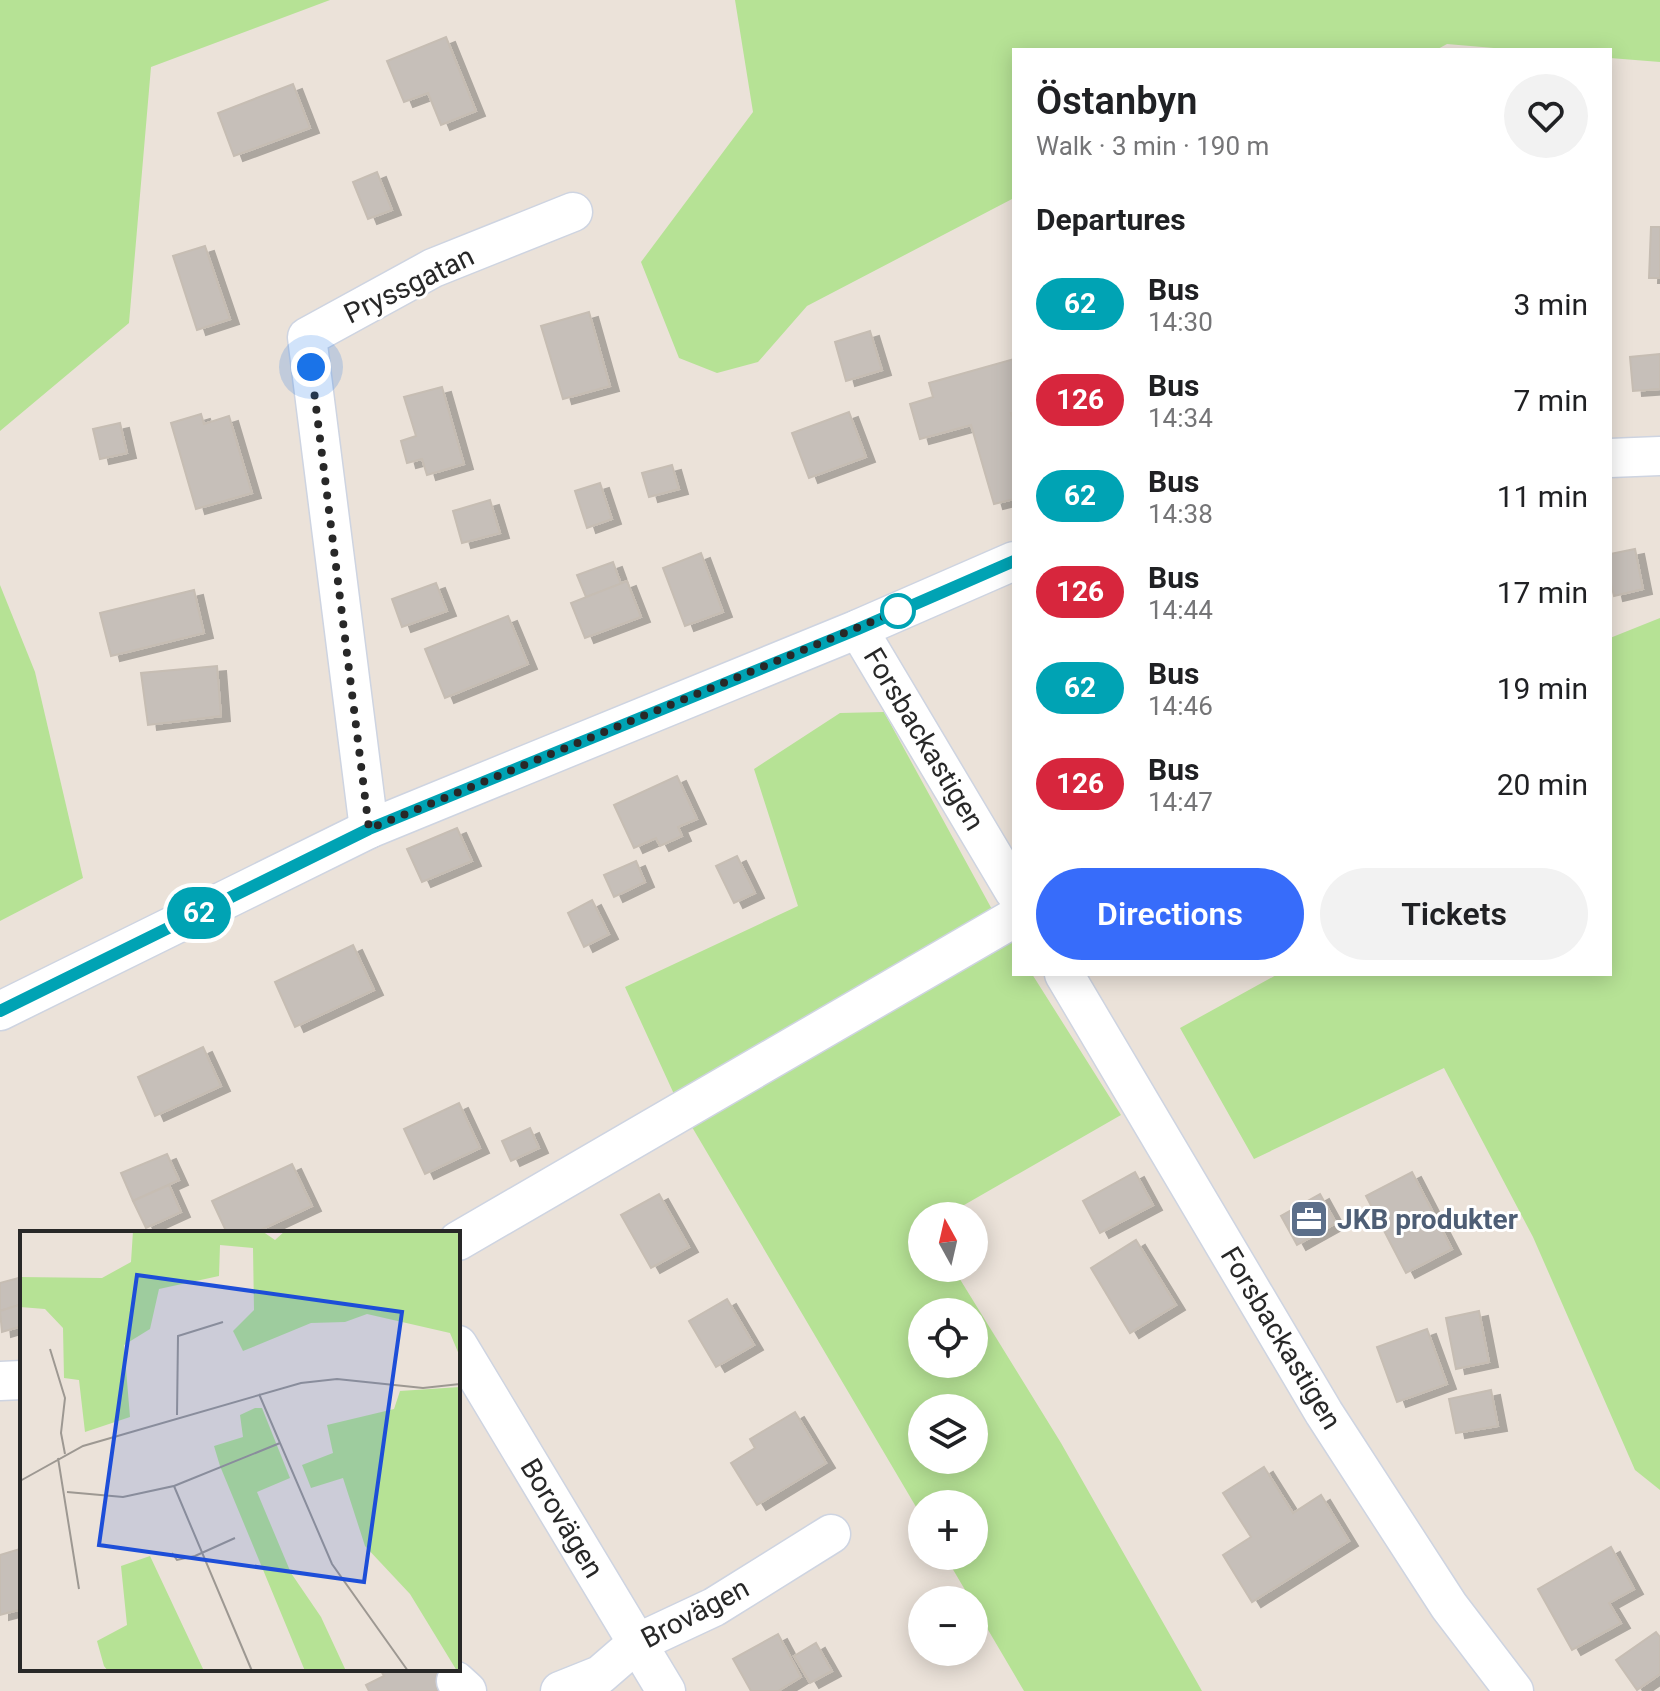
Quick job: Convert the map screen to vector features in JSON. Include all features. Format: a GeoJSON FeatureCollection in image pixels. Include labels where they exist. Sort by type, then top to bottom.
{"type":"FeatureCollection","features":[{"type":"Feature","properties":{"kind":"street","name":"Pryssgatan"},"geometry":{"type":"LineString","coordinates":[[369,829],[307,337],[433,268],[573,212]]}},
{"type":"Feature","properties":{"kind":"street"},"geometry":{"type":"LineString","coordinates":[[1612,458],[1660,456]]}},
{"type":"Feature","properties":{"kind":"street"},"geometry":{"type":"LineString","coordinates":[[0,1011],[369,829],[858,629],[1012,562]]}},
{"type":"Feature","properties":{"kind":"street","name":"Forsbackastigen"},"geometry":{"type":"LineString","coordinates":[[858,629],[1012,888]]}},
{"type":"Feature","properties":{"kind":"street"},"geometry":{"type":"LineString","coordinates":[[460,1240],[1012,919]]}},
{"type":"Feature","properties":{"kind":"street","name":"Forsbackastigen"},"geometry":{"type":"LineString","coordinates":[[1065,976],[1324,1413],[1449,1606],[1514,1691]]}},
{"type":"Feature","properties":{"kind":"street","name":"Borovägen"},"geometry":{"type":"LineString","coordinates":[[460,1348],[666,1691]]}},
{"type":"Feature","properties":{"kind":"street"},"geometry":{"type":"LineString","coordinates":[[0,1381],[20,1380]]}},
{"type":"Feature","properties":{"kind":"street","name":"Brovägen"},"geometry":{"type":"LineString","coordinates":[[560,1691],[600,1675],[637,1643],[714,1607],[831,1534]]}},
{"type":"Feature","properties":{"kind":"green space"},"geometry":{"type":"Polygon","coordinates":[[[0,0],[330,0],[151,67],[129,323],[0,431],[0,0]]]}},
{"type":"Feature","properties":{"kind":"green space"},"geometry":{"type":"Polygon","coordinates":[[[735,0],[1660,0],[1660,62],[1612,58],[1612,48],[1494,48],[1447,44],[1440,48],[1012,48],[1012,199],[807,306],[758,362],[717,373],[679,358],[641,262],[753,112],[735,0]]]}},
{"type":"Feature","properties":{"kind":"green space"},"geometry":{"type":"Polygon","coordinates":[[[0,585],[35,672],[83,878],[0,921],[0,585]]]}},
{"type":"Feature","properties":{"kind":"green space"},"geometry":{"type":"Polygon","coordinates":[[[1660,618],[1660,1490],[1635,1470],[1533,1237],[1444,1068],[1254,1159],[1180,1028],[1274,976],[1612,976],[1612,637],[1660,618]]]}},
{"type":"Feature","properties":{"kind":"green space"},"geometry":{"type":"Polygon","coordinates":[[[884,712],[1012,943],[1012,976],[1033,976],[1121,1115],[969,1202],[908,1202],[908,1282],[962,1282],[972,1298],[908,1298],[908,1378],[988,1378],[988,1325],[1061,1443],[1202,1691],[1024,1691],[988,1630],[988,1586],[963,1586],[953,1570],[988,1570],[988,1490],[908,1490],[908,1493],[679,1105],[625,987],[798,906],[754,769],[840,713],[884,712]]]}},
{"type":"Feature","properties":{"kind":"building"},"geometry":{"type":"Polygon","coordinates":[[[446,37],[476,111],[441,125],[428,93],[404,102],[387,61],[446,37]]]}},
{"type":"Feature","properties":{"kind":"building"},"geometry":{"type":"Polygon","coordinates":[[[293,84],[310,128],[234,156],[218,113],[293,84]]]}},
{"type":"Feature","properties":{"kind":"building"},"geometry":{"type":"Polygon","coordinates":[[[377,172],[392,210],[368,219],[353,182],[377,172]]]}},
{"type":"Feature","properties":{"kind":"building"},"geometry":{"type":"Polygon","coordinates":[[[1651,227],[1660,227],[1660,278],[1649,278],[1651,227]]]}},
{"type":"Feature","properties":{"kind":"building"},"geometry":{"type":"Polygon","coordinates":[[[205,246],[230,319],[197,330],[173,256],[205,246]]]}},
{"type":"Feature","properties":{"kind":"building"},"geometry":{"type":"Polygon","coordinates":[[[589,312],[610,386],[563,399],[541,326],[589,312]]]}},
{"type":"Feature","properties":{"kind":"building"},"geometry":{"type":"Polygon","coordinates":[[[870,331],[882,370],[846,381],[835,342],[870,331]]]}},
{"type":"Feature","properties":{"kind":"building"},"geometry":{"type":"Polygon","coordinates":[[[1660,354],[1660,389],[1633,391],[1630,357],[1660,354]]]}},
{"type":"Feature","properties":{"kind":"building"},"geometry":{"type":"Polygon","coordinates":[[[1012,360],[1012,500],[994,504],[971,425],[920,439],[910,404],[933,397],[929,383],[1012,360]]]}},
{"type":"Feature","properties":{"kind":"building"},"geometry":{"type":"Polygon","coordinates":[[[442,387],[464,464],[427,475],[422,459],[407,463],[401,441],[416,436],[404,397],[442,387]]]}},
{"type":"Feature","properties":{"kind":"building"},"geometry":{"type":"Polygon","coordinates":[[[849,412],[866,457],[809,478],[792,433],[849,412]]]}},
{"type":"Feature","properties":{"kind":"building"},"geometry":{"type":"Polygon","coordinates":[[[201,414],[204,424],[229,416],[252,493],[196,509],[171,423],[201,414]]]}},
{"type":"Feature","properties":{"kind":"building"},"geometry":{"type":"Polygon","coordinates":[[[120,423],[127,453],[100,459],[93,429],[120,423]]]}},
{"type":"Feature","properties":{"kind":"building"},"geometry":{"type":"Polygon","coordinates":[[[672,465],[679,489],[649,497],[642,473],[672,465]]]}},
{"type":"Feature","properties":{"kind":"building"},"geometry":{"type":"Polygon","coordinates":[[[600,483],[612,519],[587,528],[575,491],[600,483]]]}},
{"type":"Feature","properties":{"kind":"building"},"geometry":{"type":"Polygon","coordinates":[[[490,500],[500,533],[462,543],[453,511],[490,500]]]}},
{"type":"Feature","properties":{"kind":"building"},"geometry":{"type":"Polygon","coordinates":[[[1635,549],[1643,589],[1614,596],[1612,554],[1635,549]]]}},
{"type":"Feature","properties":{"kind":"building"},"geometry":{"type":"Polygon","coordinates":[[[701,553],[723,612],[685,626],[663,568],[701,553]]]}},
{"type":"Feature","properties":{"kind":"building"},"geometry":{"type":"Polygon","coordinates":[[[613,562],[621,584],[586,597],[577,575],[613,562]]]}},
{"type":"Feature","properties":{"kind":"building"},"geometry":{"type":"Polygon","coordinates":[[[627,581],[641,617],[585,638],[571,603],[627,581]]]}},
{"type":"Feature","properties":{"kind":"building"},"geometry":{"type":"Polygon","coordinates":[[[436,583],[447,611],[402,627],[392,599],[436,583]]]}},
{"type":"Feature","properties":{"kind":"building"},"geometry":{"type":"Polygon","coordinates":[[[194,590],[204,633],[111,656],[100,613],[194,590]]]}},
{"type":"Feature","properties":{"kind":"building"},"geometry":{"type":"Polygon","coordinates":[[[508,616],[528,664],[445,698],[425,649],[508,616]]]}},
{"type":"Feature","properties":{"kind":"building"},"geometry":{"type":"Polygon","coordinates":[[[217,666],[221,716],[148,725],[141,673],[217,666]]]}},
{"type":"Feature","properties":{"kind":"building"},"geometry":{"type":"Polygon","coordinates":[[[677,776],[697,819],[678,827],[682,836],[660,846],[656,838],[634,848],[614,805],[677,776]]]}},
{"type":"Feature","properties":{"kind":"building"},"geometry":{"type":"Polygon","coordinates":[[[457,828],[472,861],[422,882],[407,849],[457,828]]]}},
{"type":"Feature","properties":{"kind":"building"},"geometry":{"type":"Polygon","coordinates":[[[737,856],[755,893],[734,903],[716,866],[737,856]]]}},
{"type":"Feature","properties":{"kind":"building"},"geometry":{"type":"Polygon","coordinates":[[[636,861],[645,882],[614,897],[604,875],[636,861]]]}},
{"type":"Feature","properties":{"kind":"building"},"geometry":{"type":"Polygon","coordinates":[[[592,900],[609,934],[584,947],[568,913],[592,900]]]}},
{"type":"Feature","properties":{"kind":"building"},"geometry":{"type":"Polygon","coordinates":[[[353,945],[374,990],[295,1027],[275,982],[353,945]]]}},
{"type":"Feature","properties":{"kind":"building"},"geometry":{"type":"Polygon","coordinates":[[[203,1047],[221,1086],[155,1116],[138,1077],[203,1047]]]}},
{"type":"Feature","properties":{"kind":"building"},"geometry":{"type":"Polygon","coordinates":[[[459,1103],[480,1148],[425,1174],[404,1129],[459,1103]]]}},
{"type":"Feature","properties":{"kind":"building"},"geometry":{"type":"Polygon","coordinates":[[[530,1128],[539,1148],[511,1161],[502,1141],[530,1128]]]}},
{"type":"Feature","properties":{"kind":"building"},"geometry":{"type":"Polygon","coordinates":[[[167,1154],[179,1180],[133,1201],[121,1173],[167,1154]]]}},
{"type":"Feature","properties":{"kind":"building"},"geometry":{"type":"Polygon","coordinates":[[[292,1164],[312,1206],[258,1231],[226,1231],[212,1201],[292,1164]]]}},
{"type":"Feature","properties":{"kind":"building"},"geometry":{"type":"Polygon","coordinates":[[[1135,1172],[1153,1205],[1100,1233],[1083,1201],[1135,1172]]]}},
{"type":"Feature","properties":{"kind":"building"},"geometry":{"type":"Polygon","coordinates":[[[1412,1172],[1452,1249],[1406,1273],[1366,1196],[1412,1172]]]}},
{"type":"Feature","properties":{"kind":"building"},"geometry":{"type":"Polygon","coordinates":[[[169,1185],[181,1212],[146,1228],[133,1201],[169,1185]]]}},
{"type":"Feature","properties":{"kind":"building"},"geometry":{"type":"Polygon","coordinates":[[[659,1194],[689,1247],[651,1268],[621,1215],[659,1194]]]}},
{"type":"Feature","properties":{"kind":"building"},"geometry":{"type":"Polygon","coordinates":[[[1320,1194],[1336,1223],[1297,1245],[1281,1216],[1320,1194]]]}},
{"type":"Feature","properties":{"kind":"building"},"geometry":{"type":"Polygon","coordinates":[[[1136,1240],[1176,1305],[1130,1333],[1091,1268],[1136,1240]]]}},
{"type":"Feature","properties":{"kind":"building"},"geometry":{"type":"Polygon","coordinates":[[[20,1278],[20,1305],[0,1311],[0,1283],[20,1278]]]}},
{"type":"Feature","properties":{"kind":"building"},"geometry":{"type":"Polygon","coordinates":[[[727,1299],[754,1345],[716,1367],[689,1321],[727,1299]]]}},
{"type":"Feature","properties":{"kind":"building"},"geometry":{"type":"Polygon","coordinates":[[[20,1305],[20,1327],[2,1332],[0,1311],[20,1305]]]}},
{"type":"Feature","properties":{"kind":"building"},"geometry":{"type":"Polygon","coordinates":[[[1479,1311],[1489,1362],[1456,1369],[1446,1318],[1479,1311]]]}},
{"type":"Feature","properties":{"kind":"building"},"geometry":{"type":"Polygon","coordinates":[[[1427,1329],[1447,1384],[1397,1402],[1377,1347],[1427,1329]]]}},
{"type":"Feature","properties":{"kind":"building"},"geometry":{"type":"Polygon","coordinates":[[[1491,1390],[1498,1426],[1456,1433],[1449,1399],[1491,1390]]]}},
{"type":"Feature","properties":{"kind":"building"},"geometry":{"type":"Polygon","coordinates":[[[795,1412],[826,1463],[757,1505],[731,1463],[755,1448],[750,1439],[795,1412]]]}},
{"type":"Feature","properties":{"kind":"building"},"geometry":{"type":"Polygon","coordinates":[[[1264,1467],[1293,1513],[1321,1495],[1349,1541],[1252,1602],[1223,1555],[1251,1537],[1223,1493],[1264,1467]]]}},
{"type":"Feature","properties":{"kind":"building"},"geometry":{"type":"Polygon","coordinates":[[[1611,1547],[1634,1589],[1609,1603],[1621,1623],[1572,1650],[1538,1589],[1611,1547]]]}},
{"type":"Feature","properties":{"kind":"building"},"geometry":{"type":"Polygon","coordinates":[[[20,1549],[20,1610],[0,1615],[0,1555],[20,1549]]]}},
{"type":"Feature","properties":{"kind":"building"},"geometry":{"type":"Polygon","coordinates":[[[1656,1632],[1660,1637],[1660,1674],[1637,1690],[1616,1660],[1656,1632]]]}},
{"type":"Feature","properties":{"kind":"building"},"geometry":{"type":"Polygon","coordinates":[[[778,1634],[801,1677],[778,1691],[751,1691],[733,1659],[778,1634]]]}},
{"type":"Feature","properties":{"kind":"building"},"geometry":{"type":"Polygon","coordinates":[[[816,1643],[832,1671],[810,1683],[794,1656],[816,1643]]]}},
{"type":"Feature","properties":{"kind":"building"},"geometry":{"type":"Polygon","coordinates":[[[381,1671],[438,1671],[448,1689],[369,1691],[366,1685],[384,1676],[381,1671]]]}},
{"type":"Feature","properties":{"kind":"bus line","name":"62"},"geometry":{"type":"LineString","coordinates":[[0,1011],[369,829],[858,629],[1012,562]]}},
{"type":"Feature","properties":{"kind":"place","name":"JKB produkter"},"geometry":{"type":"Point","coordinates":[1309,1219]}},
{"type":"Feature","properties":{"kind":"route"},"geometry":{"type":"LineString","coordinates":[[311,367],[369,829],[898,611]]}}]}
